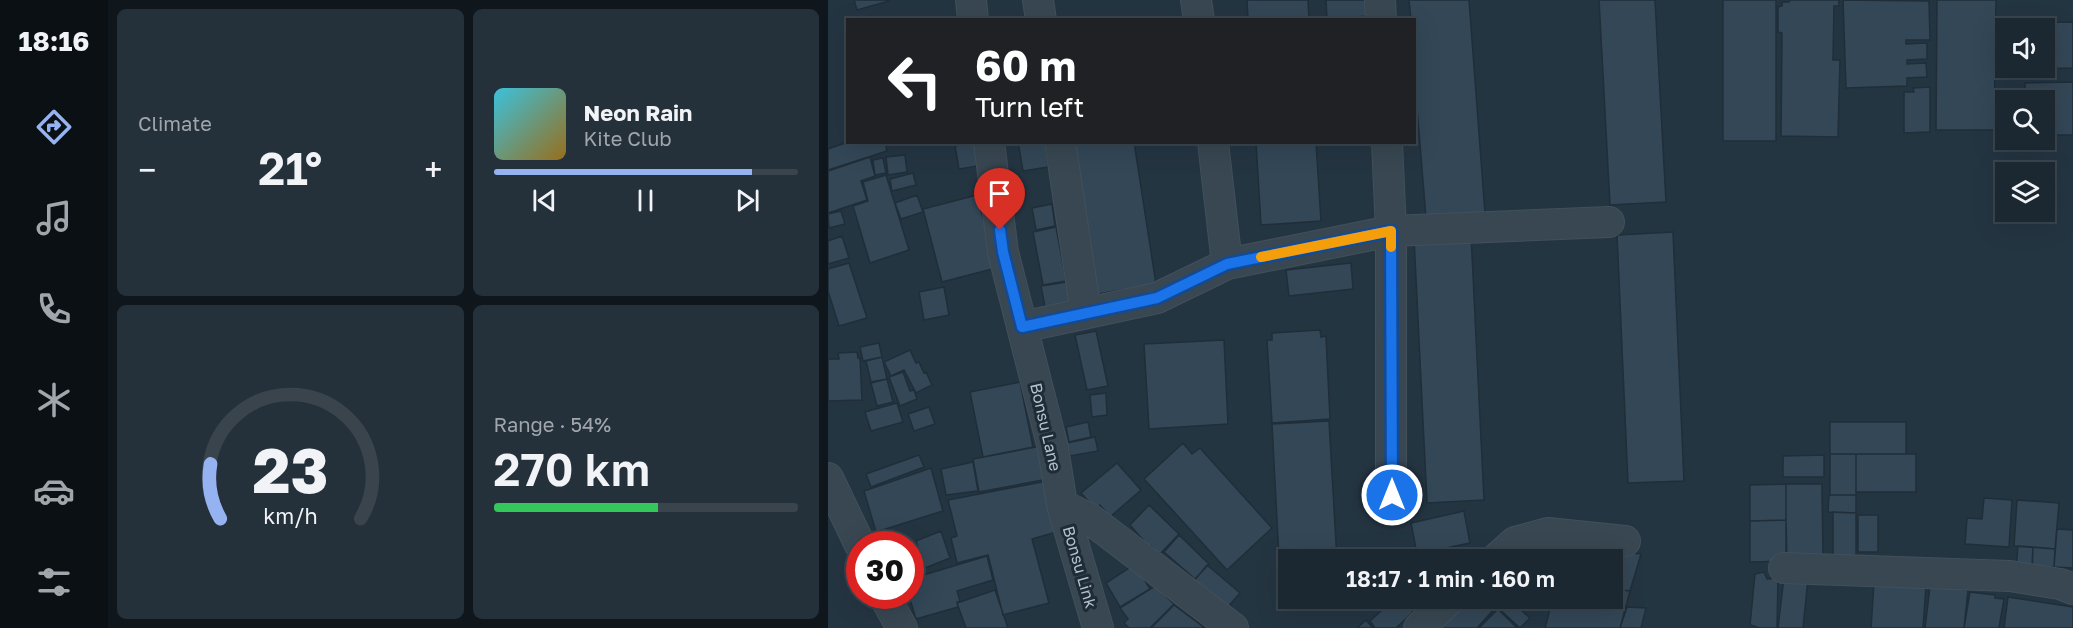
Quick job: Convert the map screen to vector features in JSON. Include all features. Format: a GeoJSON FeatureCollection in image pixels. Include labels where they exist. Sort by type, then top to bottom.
{"type":"FeatureCollection","features":[{"type":"Feature","properties":{"kind":"street"},"geometry":{"type":"LineString","coordinates":[[971,0],[974,18]]}},
{"type":"Feature","properties":{"kind":"street"},"geometry":{"type":"LineString","coordinates":[[1038,0],[1041,18]]}},
{"type":"Feature","properties":{"kind":"street"},"geometry":{"type":"LineString","coordinates":[[1196,0],[1199,18]]}},
{"type":"Feature","properties":{"kind":"street"},"geometry":{"type":"LineString","coordinates":[[1380,0],[1381,18]]}},
{"type":"Feature","properties":{"kind":"street","name":"Bonsu Lane"},"geometry":{"type":"LineString","coordinates":[[989,144],[1003,252],[1053,448],[1062,505]]}},
{"type":"Feature","properties":{"kind":"street"},"geometry":{"type":"LineString","coordinates":[[1060,144],[1086,313]]}},
{"type":"Feature","properties":{"kind":"street"},"geometry":{"type":"LineString","coordinates":[[1213,144],[1227,264]]}},
{"type":"Feature","properties":{"kind":"street"},"geometry":{"type":"LineString","coordinates":[[1387,144],[1391,231],[1392,495]]}},
{"type":"Feature","properties":{"kind":"street"},"geometry":{"type":"LineString","coordinates":[[1022,327],[1157,298],[1227,264],[1391,231],[1609,222]]}},
{"type":"Feature","properties":{"kind":"street"},"geometry":{"type":"LineString","coordinates":[[828,478],[853,531]]}},
{"type":"Feature","properties":{"kind":"street"},"geometry":{"type":"LineString","coordinates":[[1062,505],[1090,519],[1233,628]]}},
{"type":"Feature","properties":{"kind":"street","name":"Bonsu Link"},"geometry":{"type":"LineString","coordinates":[[1062,505],[1098,628]]}},
{"type":"Feature","properties":{"kind":"street"},"geometry":{"type":"LineString","coordinates":[[1507,549],[1515,542],[1548,532],[1625,541]]}},
{"type":"Feature","properties":{"kind":"street"},"geometry":{"type":"LineString","coordinates":[[1784,568],[2010,576],[2060,584],[2073,589]]}},
{"type":"Feature","properties":{"kind":"street"},"geometry":{"type":"LineString","coordinates":[[891,609],[902,628]]}},
{"type":"Feature","properties":{"kind":"street"},"geometry":{"type":"LineString","coordinates":[[1419,628],[1439,609]]}},
{"type":"Feature","properties":{"kind":"building"},"geometry":{"type":"Polygon","coordinates":[[[854,0],[889,0],[889,1],[857,10],[854,0]]]}},
{"type":"Feature","properties":{"kind":"building"},"geometry":{"type":"Polygon","coordinates":[[[1247,0],[1308,0],[1309,18],[1248,18],[1247,0]]]}},
{"type":"Feature","properties":{"kind":"building"},"geometry":{"type":"Polygon","coordinates":[[[1326,0],[1368,0],[1369,16],[1327,18],[1326,0]]]}},
{"type":"Feature","properties":{"kind":"building"},"geometry":{"type":"Polygon","coordinates":[[[1409,0],[1469,0],[1485,213],[1426,218],[1416,96],[1416,18],[1411,18],[1409,0]]]}},
{"type":"Feature","properties":{"kind":"building"},"geometry":{"type":"Polygon","coordinates":[[[1599,0],[1655,0],[1666,202],[1610,205],[1599,0]]]}},
{"type":"Feature","properties":{"kind":"building"},"geometry":{"type":"Polygon","coordinates":[[[1723,0],[1776,0],[1776,141],[1723,141],[1723,0]]]}},
{"type":"Feature","properties":{"kind":"building"},"geometry":{"type":"Polygon","coordinates":[[[1839,0],[1839,6],[1834,6],[1833,60],[1840,60],[1838,137],[1781,136],[1782,33],[1778,32],[1778,7],[1782,6],[1782,2],[1839,0]]]}},
{"type":"Feature","properties":{"kind":"building"},"geometry":{"type":"Polygon","coordinates":[[[1843,0],[1929,1],[1930,40],[1906,40],[1906,44],[1927,43],[1927,59],[1907,60],[1907,64],[1926,63],[1927,77],[1907,78],[1907,86],[1846,88],[1843,0]]]}},
{"type":"Feature","properties":{"kind":"building"},"geometry":{"type":"Polygon","coordinates":[[[1937,0],[1996,0],[1994,130],[1936,130],[1937,0]]]}},
{"type":"Feature","properties":{"kind":"building"},"geometry":{"type":"Polygon","coordinates":[[[2055,22],[2073,22],[2073,68],[2055,68],[2055,22]]]}},
{"type":"Feature","properties":{"kind":"building"},"geometry":{"type":"Polygon","coordinates":[[[2073,82],[2073,135],[2055,135],[2055,90],[2025,90],[2025,83],[2073,82]]]}},
{"type":"Feature","properties":{"kind":"building"},"geometry":{"type":"Polygon","coordinates":[[[1930,87],[1930,132],[1904,133],[1904,92],[1914,92],[1913,88],[1930,87]]]}},
{"type":"Feature","properties":{"kind":"building"},"geometry":{"type":"Polygon","coordinates":[[[846,143],[885,144],[887,151],[828,170],[828,149],[846,143]]]}},
{"type":"Feature","properties":{"kind":"building"},"geometry":{"type":"Polygon","coordinates":[[[987,144],[990,164],[959,169],[955,146],[987,144]]]}},
{"type":"Feature","properties":{"kind":"building"},"geometry":{"type":"Polygon","coordinates":[[[1018,144],[1045,144],[1048,167],[1023,171],[1018,144]]]}},
{"type":"Feature","properties":{"kind":"building"},"geometry":{"type":"Polygon","coordinates":[[[1074,144],[1134,144],[1156,284],[1098,294],[1074,144]]]}},
{"type":"Feature","properties":{"kind":"building"},"geometry":{"type":"Polygon","coordinates":[[[1256,144],[1316,144],[1321,221],[1261,225],[1256,144]]]}},
{"type":"Feature","properties":{"kind":"building"},"geometry":{"type":"Polygon","coordinates":[[[905,155],[907,172],[888,175],[886,157],[905,155]]]}},
{"type":"Feature","properties":{"kind":"building"},"geometry":{"type":"Polygon","coordinates":[[[870,157],[875,176],[861,181],[867,200],[828,213],[828,171],[870,157]]]}},
{"type":"Feature","properties":{"kind":"building"},"geometry":{"type":"Polygon","coordinates":[[[883,158],[886,173],[875,175],[873,160],[883,158]]]}},
{"type":"Feature","properties":{"kind":"building"},"geometry":{"type":"Polygon","coordinates":[[[913,173],[916,185],[892,191],[890,179],[913,173]]]}},
{"type":"Feature","properties":{"kind":"building"},"geometry":{"type":"Polygon","coordinates":[[[886,175],[909,250],[870,263],[853,206],[868,201],[863,182],[886,175]]]}},
{"type":"Feature","properties":{"kind":"building"},"geometry":{"type":"Polygon","coordinates":[[[917,195],[923,212],[901,219],[895,203],[917,195]]]}},
{"type":"Feature","properties":{"kind":"building"},"geometry":{"type":"Polygon","coordinates":[[[977,195],[996,268],[942,282],[923,209],[977,195]]]}},
{"type":"Feature","properties":{"kind":"building"},"geometry":{"type":"Polygon","coordinates":[[[1052,204],[1055,226],[1036,230],[1032,208],[1052,204]]]}},
{"type":"Feature","properties":{"kind":"building"},"geometry":{"type":"Polygon","coordinates":[[[841,211],[845,224],[829,228],[828,214],[841,211]]]}},
{"type":"Feature","properties":{"kind":"building"},"geometry":{"type":"Polygon","coordinates":[[[1056,227],[1066,281],[1043,285],[1033,232],[1056,227]]]}},
{"type":"Feature","properties":{"kind":"building"},"geometry":{"type":"Polygon","coordinates":[[[1673,232],[1684,481],[1628,483],[1617,235],[1673,232]]]}},
{"type":"Feature","properties":{"kind":"building"},"geometry":{"type":"Polygon","coordinates":[[[1471,234],[1484,500],[1427,503],[1414,238],[1471,234]]]}},
{"type":"Feature","properties":{"kind":"building"},"geometry":{"type":"Polygon","coordinates":[[[842,236],[849,258],[828,264],[828,241],[842,236]]]}},
{"type":"Feature","properties":{"kind":"building"},"geometry":{"type":"Polygon","coordinates":[[[849,263],[867,318],[839,326],[828,291],[828,269],[849,263]]]}},
{"type":"Feature","properties":{"kind":"building"},"geometry":{"type":"Polygon","coordinates":[[[1351,263],[1353,289],[1289,296],[1286,270],[1351,263]]]}},
{"type":"Feature","properties":{"kind":"building"},"geometry":{"type":"Polygon","coordinates":[[[1067,282],[1071,308],[1046,312],[1041,286],[1067,282]]]}},
{"type":"Feature","properties":{"kind":"building"},"geometry":{"type":"Polygon","coordinates":[[[944,287],[949,315],[924,320],[919,292],[944,287]]]}},
{"type":"Feature","properties":{"kind":"building"},"geometry":{"type":"Polygon","coordinates":[[[1320,330],[1321,337],[1326,336],[1330,419],[1272,423],[1267,340],[1272,340],[1272,333],[1320,330]]]}},
{"type":"Feature","properties":{"kind":"building"},"geometry":{"type":"Polygon","coordinates":[[[1096,331],[1108,386],[1087,390],[1075,335],[1096,331]]]}},
{"type":"Feature","properties":{"kind":"building"},"geometry":{"type":"Polygon","coordinates":[[[1224,340],[1228,424],[1149,429],[1144,344],[1224,340]]]}},
{"type":"Feature","properties":{"kind":"building"},"geometry":{"type":"Polygon","coordinates":[[[879,343],[882,357],[863,361],[860,347],[879,343]]]}},
{"type":"Feature","properties":{"kind":"building"},"geometry":{"type":"Polygon","coordinates":[[[910,350],[916,363],[919,362],[924,373],[926,372],[932,385],[916,393],[904,370],[891,376],[884,362],[910,350]]]}},
{"type":"Feature","properties":{"kind":"building"},"geometry":{"type":"Polygon","coordinates":[[[857,352],[860,358],[862,400],[828,401],[828,359],[839,359],[838,353],[857,352]]]}},
{"type":"Feature","properties":{"kind":"building"},"geometry":{"type":"Polygon","coordinates":[[[882,357],[887,379],[871,382],[866,361],[882,357]]]}},
{"type":"Feature","properties":{"kind":"building"},"geometry":{"type":"Polygon","coordinates":[[[903,372],[910,391],[914,390],[917,399],[900,406],[889,377],[903,372]]]}},
{"type":"Feature","properties":{"kind":"building"},"geometry":{"type":"Polygon","coordinates":[[[887,379],[893,402],[877,406],[871,383],[887,379]]]}},
{"type":"Feature","properties":{"kind":"building"},"geometry":{"type":"Polygon","coordinates":[[[1020,382],[1033,447],[983,457],[970,392],[1020,382]]]}},
{"type":"Feature","properties":{"kind":"building"},"geometry":{"type":"Polygon","coordinates":[[[1106,393],[1107,415],[1092,417],[1090,395],[1106,393]]]}},
{"type":"Feature","properties":{"kind":"building"},"geometry":{"type":"Polygon","coordinates":[[[897,403],[903,422],[871,431],[865,412],[897,403]]]}},
{"type":"Feature","properties":{"kind":"building"},"geometry":{"type":"Polygon","coordinates":[[[929,407],[935,424],[914,431],[908,414],[929,407]]]}},
{"type":"Feature","properties":{"kind":"building"},"geometry":{"type":"Polygon","coordinates":[[[1329,421],[1336,549],[1279,549],[1272,424],[1329,421]]]}},
{"type":"Feature","properties":{"kind":"building"},"geometry":{"type":"Polygon","coordinates":[[[1088,422],[1091,437],[1069,442],[1066,427],[1088,422]]]}},
{"type":"Feature","properties":{"kind":"building"},"geometry":{"type":"Polygon","coordinates":[[[1830,422],[1906,422],[1906,454],[1830,454],[1830,422]]]}},
{"type":"Feature","properties":{"kind":"building"},"geometry":{"type":"Polygon","coordinates":[[[1095,437],[1098,451],[1070,456],[1067,443],[1095,437]]]}},
{"type":"Feature","properties":{"kind":"building"},"geometry":{"type":"Polygon","coordinates":[[[1183,443],[1192,454],[1200,448],[1272,528],[1227,570],[1144,479],[1183,443]]]}},
{"type":"Feature","properties":{"kind":"building"},"geometry":{"type":"Polygon","coordinates":[[[1041,446],[1048,479],[979,492],[973,459],[1041,446]]]}},
{"type":"Feature","properties":{"kind":"building"},"geometry":{"type":"Polygon","coordinates":[[[1830,454],[1856,454],[1856,495],[1830,495],[1830,454]]]}},
{"type":"Feature","properties":{"kind":"building"},"geometry":{"type":"Polygon","coordinates":[[[1856,454],[1916,454],[1916,492],[1856,492],[1856,454]]]}},
{"type":"Feature","properties":{"kind":"building"},"geometry":{"type":"Polygon","coordinates":[[[919,455],[924,467],[871,487],[866,474],[919,455]]]}},
{"type":"Feature","properties":{"kind":"building"},"geometry":{"type":"Polygon","coordinates":[[[1824,455],[1824,477],[1783,477],[1783,456],[1824,455]]]}},
{"type":"Feature","properties":{"kind":"building"},"geometry":{"type":"Polygon","coordinates":[[[973,462],[978,491],[946,495],[941,469],[973,462]]]}},
{"type":"Feature","properties":{"kind":"building"},"geometry":{"type":"Polygon","coordinates":[[[1117,463],[1141,490],[1110,517],[1100,505],[1095,509],[1081,493],[1117,463]]]}},
{"type":"Feature","properties":{"kind":"building"},"geometry":{"type":"Polygon","coordinates":[[[931,468],[943,511],[876,531],[864,491],[931,468]]]}},
{"type":"Feature","properties":{"kind":"building"},"geometry":{"type":"Polygon","coordinates":[[[1047,481],[1060,531],[1032,539],[1049,603],[1003,615],[988,555],[957,563],[951,538],[957,536],[948,500],[1047,481]]]}},
{"type":"Feature","properties":{"kind":"building"},"geometry":{"type":"Polygon","coordinates":[[[1786,484],[1822,484],[1823,557],[1786,558],[1786,484]]]}},
{"type":"Feature","properties":{"kind":"building"},"geometry":{"type":"Polygon","coordinates":[[[1786,484],[1786,520],[1750,521],[1750,485],[1786,484]]]}},
{"type":"Feature","properties":{"kind":"building"},"geometry":{"type":"Polygon","coordinates":[[[1829,495],[1856,495],[1856,513],[1828,512],[1829,495]]]}},
{"type":"Feature","properties":{"kind":"building"},"geometry":{"type":"Polygon","coordinates":[[[1984,498],[2012,500],[2009,547],[1965,544],[1967,518],[1982,519],[1984,498]]]}},
{"type":"Feature","properties":{"kind":"building"},"geometry":{"type":"Polygon","coordinates":[[[2017,500],[2059,503],[2055,549],[2014,546],[2017,500]]]}},
{"type":"Feature","properties":{"kind":"building"},"geometry":{"type":"Polygon","coordinates":[[[1149,505],[1179,534],[1160,554],[1151,546],[1150,548],[1130,525],[1149,505]]]}},
{"type":"Feature","properties":{"kind":"building"},"geometry":{"type":"Polygon","coordinates":[[[1464,511],[1470,543],[1441,549],[1416,549],[1411,523],[1464,511]]]}},
{"type":"Feature","properties":{"kind":"building"},"geometry":{"type":"Polygon","coordinates":[[[1833,512],[1856,513],[1856,558],[1833,558],[1833,512]]]}},
{"type":"Feature","properties":{"kind":"building"},"geometry":{"type":"Polygon","coordinates":[[[1858,515],[1878,515],[1878,552],[1858,552],[1858,515]]]}},
{"type":"Feature","properties":{"kind":"building"},"geometry":{"type":"Polygon","coordinates":[[[1786,520],[1787,561],[1750,562],[1750,521],[1786,520]]]}},
{"type":"Feature","properties":{"kind":"building"},"geometry":{"type":"Polygon","coordinates":[[[2057,529],[2073,530],[2073,568],[2054,567],[2057,529]]]}},
{"type":"Feature","properties":{"kind":"building"},"geometry":{"type":"Polygon","coordinates":[[[941,531],[950,558],[925,568],[924,538],[941,531]]]}},
{"type":"Feature","properties":{"kind":"building"},"geometry":{"type":"Polygon","coordinates":[[[1179,535],[1209,564],[1195,579],[1164,552],[1179,535]]]}},
{"type":"Feature","properties":{"kind":"building"},"geometry":{"type":"Polygon","coordinates":[[[1546,544],[1594,549],[1545,549],[1546,544]]]}},
{"type":"Feature","properties":{"kind":"building"},"geometry":{"type":"Polygon","coordinates":[[[2018,546],[2033,547],[2032,572],[2016,569],[2018,546]]]}},
{"type":"Feature","properties":{"kind":"building"},"geometry":{"type":"Polygon","coordinates":[[[2033,547],[2055,549],[2054,567],[2032,566],[2033,547]]]}},
{"type":"Feature","properties":{"kind":"building"},"geometry":{"type":"Polygon","coordinates":[[[1623,552],[1641,554],[1630,591],[1623,590],[1623,552]]]}},
{"type":"Feature","properties":{"kind":"building"},"geometry":{"type":"Polygon","coordinates":[[[987,556],[993,580],[957,591],[960,601],[957,602],[958,607],[916,619],[913,609],[924,609],[924,575],[987,556]]]}},
{"type":"Feature","properties":{"kind":"building"},"geometry":{"type":"Polygon","coordinates":[[[1135,564],[1150,589],[1120,607],[1106,583],[1135,564]]]}},
{"type":"Feature","properties":{"kind":"building"},"geometry":{"type":"Polygon","coordinates":[[[1207,565],[1240,593],[1226,609],[1194,581],[1207,565]]]}},
{"type":"Feature","properties":{"kind":"building"},"geometry":{"type":"Polygon","coordinates":[[[1764,572],[1767,579],[1778,578],[1777,628],[1760,628],[1750,625],[1755,574],[1764,572]]]}},
{"type":"Feature","properties":{"kind":"building"},"geometry":{"type":"Polygon","coordinates":[[[1784,577],[1808,579],[1803,628],[1778,628],[1784,577]]]}},
{"type":"Feature","properties":{"kind":"building"},"geometry":{"type":"Polygon","coordinates":[[[1874,582],[1926,586],[1923,628],[1871,628],[1874,582]]]}},
{"type":"Feature","properties":{"kind":"building"},"geometry":{"type":"Polygon","coordinates":[[[1155,586],[1174,604],[1150,628],[1129,628],[1124,623],[1128,619],[1120,608],[1155,586]]]}},
{"type":"Feature","properties":{"kind":"building"},"geometry":{"type":"Polygon","coordinates":[[[1930,586],[1968,590],[1964,628],[1925,628],[1930,586]]]}},
{"type":"Feature","properties":{"kind":"building"},"geometry":{"type":"Polygon","coordinates":[[[995,590],[1008,628],[966,628],[957,603],[995,590]]]}},
{"type":"Feature","properties":{"kind":"building"},"geometry":{"type":"Polygon","coordinates":[[[1623,590],[1630,591],[1620,628],[1545,628],[1550,609],[1623,609],[1623,590]]]}},
{"type":"Feature","properties":{"kind":"building"},"geometry":{"type":"Polygon","coordinates":[[[1970,592],[1995,595],[1995,598],[2004,599],[1999,628],[1964,628],[1970,592]]]}},
{"type":"Feature","properties":{"kind":"building"},"geometry":{"type":"Polygon","coordinates":[[[2008,597],[2073,607],[2073,628],[2004,628],[2008,597]]]}},
{"type":"Feature","properties":{"kind":"building"},"geometry":{"type":"Polygon","coordinates":[[[1174,605],[1205,628],[1151,628],[1174,605]]]}},
{"type":"Feature","properties":{"kind":"building"},"geometry":{"type":"Polygon","coordinates":[[[1627,607],[1646,608],[1641,628],[1620,628],[1627,607]]]}},
{"type":"Feature","properties":{"kind":"building"},"geometry":{"type":"Polygon","coordinates":[[[1383,609],[1410,609],[1413,612],[1396,628],[1375,628],[1370,621],[1383,609]]]}},
{"type":"Feature","properties":{"kind":"building"},"geometry":{"type":"Polygon","coordinates":[[[1449,609],[1494,609],[1477,628],[1433,628],[1449,609]]]}},
{"type":"Feature","properties":{"kind":"building"},"geometry":{"type":"Polygon","coordinates":[[[1498,609],[1517,628],[1479,628],[1498,609]]]}},
{"type":"Feature","properties":{"kind":"building"},"geometry":{"type":"Polygon","coordinates":[[[1499,609],[1520,609],[1530,618],[1520,628],[1499,609]]]}},
{"type":"Feature","properties":{"kind":"building"},"geometry":{"type":"Polygon","coordinates":[[[1366,620],[1373,628],[1357,628],[1366,620]]]}},
{"type":"Feature","properties":{"kind":"slow traffic"},"geometry":{"type":"LineString","coordinates":[[1261,257],[1391,231],[1391,247]]}},
{"type":"Feature","properties":{"kind":"route"},"geometry":{"type":"LineString","coordinates":[[1000,230],[1003,252],[1022,327],[1157,298],[1227,264],[1391,231],[1392,495]]}}]}
